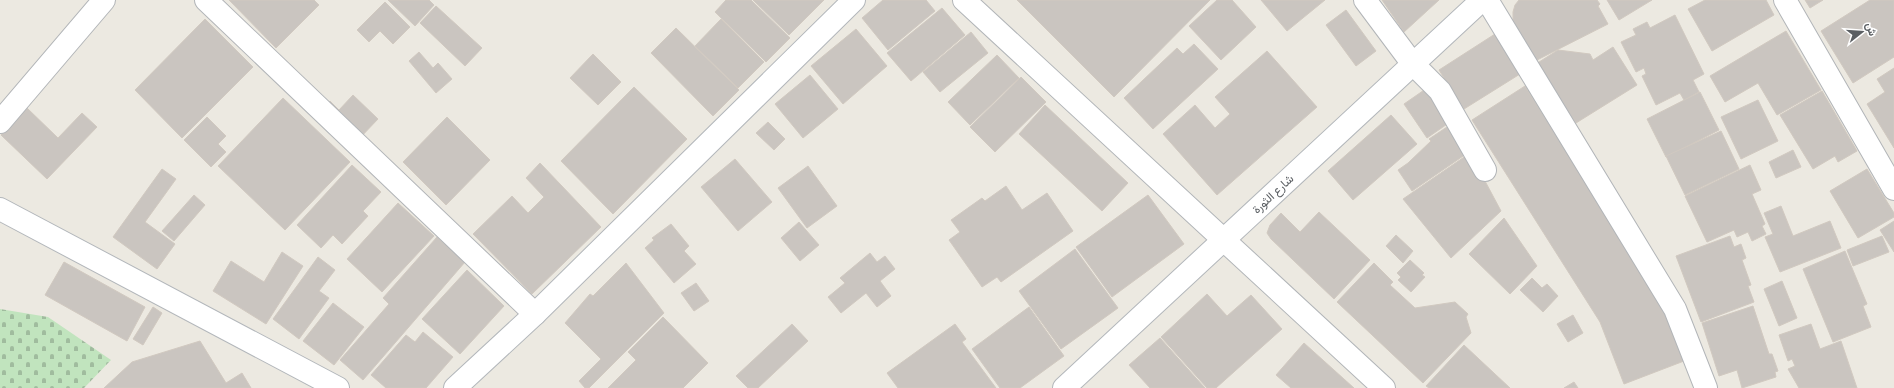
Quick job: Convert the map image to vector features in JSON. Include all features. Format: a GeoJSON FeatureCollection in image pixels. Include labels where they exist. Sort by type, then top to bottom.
{"type":"FeatureCollection","features":[{"type":"Feature","properties":{"kind":"street"},"geometry":{"type":"LineString","coordinates":[[0,122],[104,0]]}},
{"type":"Feature","properties":{"kind":"street"},"geometry":{"type":"LineString","coordinates":[[206,0],[535,314]]}},
{"type":"Feature","properties":{"kind":"street"},"geometry":{"type":"LineString","coordinates":[[455,388],[535,314],[854,0]]}},
{"type":"Feature","properties":{"kind":"street"},"geometry":{"type":"LineString","coordinates":[[964,0],[1384,388]]}},
{"type":"Feature","properties":{"kind":"street"},"geometry":{"type":"LineString","coordinates":[[1365,0],[1412,63],[1440,91],[1486,170]]}},
{"type":"Feature","properties":{"kind":"street","name":"شارع الثورة"},"geometry":{"type":"LineString","coordinates":[[1064,388],[1412,63],[1482,0]]}},
{"type":"Feature","properties":{"kind":"street"},"geometry":{"type":"LineString","coordinates":[[1487,0],[1675,309],[1706,388]]}},
{"type":"Feature","properties":{"kind":"street"},"geometry":{"type":"LineString","coordinates":[[1785,0],[1894,189]]}},
{"type":"Feature","properties":{"kind":"street"},"geometry":{"type":"LineString","coordinates":[[0,209],[338,388]]}},
{"type":"Feature","properties":{"kind":"green space"},"geometry":{"type":"Polygon","coordinates":[[[0,309],[48,317],[111,360],[84,388],[0,388],[0,309]]]}},
{"type":"Feature","properties":{"kind":"building"},"geometry":{"type":"Polygon","coordinates":[[[229,0],[314,0],[319,5],[276,48],[229,0]]]}},
{"type":"Feature","properties":{"kind":"building"},"geometry":{"type":"Polygon","coordinates":[[[388,0],[429,0],[434,5],[415,26],[388,0]]]}},
{"type":"Feature","properties":{"kind":"building"},"geometry":{"type":"Polygon","coordinates":[[[726,0],[751,0],[790,38],[766,62],[715,12],[726,0]]]}},
{"type":"Feature","properties":{"kind":"building"},"geometry":{"type":"Polygon","coordinates":[[[753,0],[824,0],[789,35],[753,0]]]}},
{"type":"Feature","properties":{"kind":"building"},"geometry":{"type":"Polygon","coordinates":[[[883,0],[926,0],[935,11],[888,50],[862,18],[883,0]]]}},
{"type":"Feature","properties":{"kind":"building"},"geometry":{"type":"Polygon","coordinates":[[[1017,0],[1210,0],[1114,97],[1017,0]]]}},
{"type":"Feature","properties":{"kind":"building"},"geometry":{"type":"Polygon","coordinates":[[[1217,0],[1232,0],[1256,27],[1221,60],[1189,26],[1217,0]]]}},
{"type":"Feature","properties":{"kind":"building"},"geometry":{"type":"Polygon","coordinates":[[[1261,0],[1325,0],[1287,31],[1261,0]]]}},
{"type":"Feature","properties":{"kind":"building"},"geometry":{"type":"Polygon","coordinates":[[[1382,0],[1439,0],[1404,32],[1382,0]]]}},
{"type":"Feature","properties":{"kind":"building"},"geometry":{"type":"Polygon","coordinates":[[[1519,0],[1597,0],[1600,4],[1598,6],[1608,24],[1537,60],[1517,31],[1513,21],[1515,5],[1519,0]]]}},
{"type":"Feature","properties":{"kind":"building"},"geometry":{"type":"Polygon","coordinates":[[[1607,0],[1652,0],[1619,20],[1607,0]]]}},
{"type":"Feature","properties":{"kind":"building"},"geometry":{"type":"Polygon","coordinates":[[[1705,0],[1766,0],[1774,15],[1712,51],[1688,9],[1705,0]]]}},
{"type":"Feature","properties":{"kind":"building"},"geometry":{"type":"Polygon","coordinates":[[[1805,0],[1823,0],[1810,8],[1805,0]]]}},
{"type":"Feature","properties":{"kind":"building"},"geometry":{"type":"Polygon","coordinates":[[[1870,0],[1894,0],[1894,57],[1853,83],[1821,31],[1870,0]]]}},
{"type":"Feature","properties":{"kind":"building"},"geometry":{"type":"Polygon","coordinates":[[[385,2],[410,27],[393,44],[380,31],[369,42],[357,30],[385,2]]]}},
{"type":"Feature","properties":{"kind":"building"},"geometry":{"type":"Polygon","coordinates":[[[436,6],[482,48],[465,66],[420,23],[436,6]]]}},
{"type":"Feature","properties":{"kind":"building"},"geometry":{"type":"Polygon","coordinates":[[[942,8],[965,35],[911,81],[887,53],[942,8]]]}},
{"type":"Feature","properties":{"kind":"building"},"geometry":{"type":"Polygon","coordinates":[[[1346,10],[1376,51],[1356,66],[1326,25],[1346,10]]]}},
{"type":"Feature","properties":{"kind":"building"},"geometry":{"type":"Polygon","coordinates":[[[1675,15],[1704,74],[1693,80],[1699,92],[1684,100],[1680,93],[1656,105],[1642,76],[1646,74],[1644,68],[1636,72],[1621,42],[1636,35],[1633,29],[1647,22],[1650,28],[1675,15]]]}},
{"type":"Feature","properties":{"kind":"building"},"geometry":{"type":"Polygon","coordinates":[[[205,19],[253,67],[182,138],[135,90],[205,19]]]}},
{"type":"Feature","properties":{"kind":"building"},"geometry":{"type":"Polygon","coordinates":[[[721,19],[764,62],[738,88],[695,46],[721,19]]]}},
{"type":"Feature","properties":{"kind":"building"},"geometry":{"type":"Polygon","coordinates":[[[676,28],[739,90],[713,116],[651,53],[676,28]]]}},
{"type":"Feature","properties":{"kind":"building"},"geometry":{"type":"Polygon","coordinates":[[[856,29],[887,66],[843,104],[811,66],[856,29]]]}},
{"type":"Feature","properties":{"kind":"building"},"geometry":{"type":"Polygon","coordinates":[[[1786,31],[1821,90],[1777,115],[1758,83],[1725,102],[1710,76],[1786,31]]]}},
{"type":"Feature","properties":{"kind":"building"},"geometry":{"type":"Polygon","coordinates":[[[971,32],[988,53],[940,92],[923,72],[971,32]]]}},
{"type":"Feature","properties":{"kind":"building"},"geometry":{"type":"Polygon","coordinates":[[[1495,34],[1520,74],[1464,109],[1439,70],[1495,34]]]}},
{"type":"Feature","properties":{"kind":"building"},"geometry":{"type":"Polygon","coordinates":[[[1194,44],[1218,69],[1153,129],[1124,98],[1177,48],[1183,54],[1194,44]]]}},
{"type":"Feature","properties":{"kind":"building"},"geometry":{"type":"Polygon","coordinates":[[[1613,47],[1637,85],[1576,123],[1536,64],[1558,50],[1590,54],[1593,60],[1613,47]]]}},
{"type":"Feature","properties":{"kind":"building"},"geometry":{"type":"Polygon","coordinates":[[[1267,51],[1317,107],[1217,195],[1163,134],[1195,105],[1215,128],[1230,114],[1215,97],[1267,51]]]}},
{"type":"Feature","properties":{"kind":"building"},"geometry":{"type":"Polygon","coordinates":[[[419,52],[433,68],[438,63],[452,79],[436,93],[409,61],[419,52]]]}},
{"type":"Feature","properties":{"kind":"building"},"geometry":{"type":"Polygon","coordinates":[[[593,54],[621,82],[598,105],[570,78],[593,54]]]}},
{"type":"Feature","properties":{"kind":"building"},"geometry":{"type":"Polygon","coordinates":[[[997,55],[1019,78],[970,125],[948,102],[997,55]]]}},
{"type":"Feature","properties":{"kind":"building"},"geometry":{"type":"Polygon","coordinates":[[[1894,68],[1894,148],[1867,104],[1885,92],[1877,79],[1894,68]]]}},
{"type":"Feature","properties":{"kind":"building"},"geometry":{"type":"Polygon","coordinates":[[[810,75],[838,109],[803,138],[775,104],[810,75]]]}},
{"type":"Feature","properties":{"kind":"building"},"geometry":{"type":"Polygon","coordinates":[[[1021,77],[1046,102],[995,152],[970,127],[1021,77]]]}},
{"type":"Feature","properties":{"kind":"building"},"geometry":{"type":"Polygon","coordinates":[[[1430,86],[1453,120],[1427,138],[1404,104],[1430,86]]]}},
{"type":"Feature","properties":{"kind":"building"},"geometry":{"type":"Polygon","coordinates":[[[1525,86],[1660,300],[1684,361],[1624,384],[1600,322],[1472,120],[1525,86]]]}},
{"type":"Feature","properties":{"kind":"building"},"geometry":{"type":"Polygon","coordinates":[[[634,87],[687,139],[613,214],[561,161],[634,87]]]}},
{"type":"Feature","properties":{"kind":"building"},"geometry":{"type":"Polygon","coordinates":[[[1822,91],[1857,151],[1838,162],[1835,156],[1813,169],[1780,115],[1822,91]]]}},
{"type":"Feature","properties":{"kind":"building"},"geometry":{"type":"Polygon","coordinates":[[[1700,92],[1719,130],[1666,157],[1647,119],[1700,92]]]}},
{"type":"Feature","properties":{"kind":"building"},"geometry":{"type":"Polygon","coordinates":[[[353,95],[378,119],[357,141],[323,108],[330,101],[339,110],[353,95]]]}},
{"type":"Feature","properties":{"kind":"building"},"geometry":{"type":"Polygon","coordinates":[[[283,98],[350,162],[285,230],[218,166],[283,98]]]}},
{"type":"Feature","properties":{"kind":"building"},"geometry":{"type":"Polygon","coordinates":[[[1758,100],[1778,141],[1741,159],[1721,117],[1758,100]]]}},
{"type":"Feature","properties":{"kind":"building"},"geometry":{"type":"Polygon","coordinates":[[[1045,105],[1128,183],[1102,211],[1019,134],[1045,105]]]}},
{"type":"Feature","properties":{"kind":"building"},"geometry":{"type":"Polygon","coordinates":[[[27,108],[58,138],[82,113],[97,127],[47,179],[1,135],[27,108]]]}},
{"type":"Feature","properties":{"kind":"building"},"geometry":{"type":"Polygon","coordinates":[[[1391,115],[1417,144],[1353,200],[1328,171],[1391,115]]]}},
{"type":"Feature","properties":{"kind":"building"},"geometry":{"type":"Polygon","coordinates":[[[207,117],[226,136],[218,144],[226,152],[211,167],[184,140],[207,117]]]}},
{"type":"Feature","properties":{"kind":"building"},"geometry":{"type":"Polygon","coordinates":[[[447,117],[490,160],[446,205],[403,162],[447,117]]]}},
{"type":"Feature","properties":{"kind":"building"},"geometry":{"type":"Polygon","coordinates":[[[768,122],[785,139],[774,150],[756,133],[768,122]]]}},
{"type":"Feature","properties":{"kind":"building"},"geometry":{"type":"Polygon","coordinates":[[[1450,125],[1469,152],[1412,191],[1398,170],[1408,163],[1431,141],[1429,139],[1450,125]]]}},
{"type":"Feature","properties":{"kind":"building"},"geometry":{"type":"Polygon","coordinates":[[[1721,131],[1739,169],[1685,195],[1666,156],[1721,131]]]}},
{"type":"Feature","properties":{"kind":"building"},"geometry":{"type":"Polygon","coordinates":[[[1793,150],[1801,167],[1776,178],[1769,162],[1793,150]]]}},
{"type":"Feature","properties":{"kind":"building"},"geometry":{"type":"Polygon","coordinates":[[[1470,153],[1501,211],[1451,258],[1403,199],[1470,153]]]}},
{"type":"Feature","properties":{"kind":"building"},"geometry":{"type":"Polygon","coordinates":[[[735,159],[772,202],[738,231],[701,187],[735,159]]]}},
{"type":"Feature","properties":{"kind":"building"},"geometry":{"type":"Polygon","coordinates":[[[540,163],[601,227],[532,294],[473,234],[512,196],[528,213],[544,197],[526,178],[540,163]]]}},
{"type":"Feature","properties":{"kind":"building"},"geometry":{"type":"Polygon","coordinates":[[[352,165],[381,192],[363,211],[368,216],[342,244],[333,235],[321,248],[297,225],[352,165]]]}},
{"type":"Feature","properties":{"kind":"building"},"geometry":{"type":"Polygon","coordinates":[[[1750,165],[1761,190],[1752,194],[1765,224],[1762,226],[1766,234],[1752,241],[1748,232],[1737,237],[1734,230],[1707,242],[1685,196],[1750,165]]]}},
{"type":"Feature","properties":{"kind":"building"},"geometry":{"type":"Polygon","coordinates":[[[808,166],[837,206],[807,228],[778,188],[808,166]]]}},
{"type":"Feature","properties":{"kind":"building"},"geometry":{"type":"Polygon","coordinates":[[[162,169],[176,179],[145,222],[175,244],[157,269],[113,237],[162,169]]]}},
{"type":"Feature","properties":{"kind":"building"},"geometry":{"type":"Polygon","coordinates":[[[1867,169],[1894,213],[1894,217],[1858,238],[1830,191],[1867,169]]]}},
{"type":"Feature","properties":{"kind":"building"},"geometry":{"type":"Polygon","coordinates":[[[1006,186],[1022,210],[1047,193],[1073,231],[1001,282],[997,277],[982,287],[949,240],[960,232],[951,220],[982,198],[985,201],[1006,186]]]}},
{"type":"Feature","properties":{"kind":"building"},"geometry":{"type":"Polygon","coordinates":[[[194,195],[205,205],[174,241],[162,231],[194,195]]]}},
{"type":"Feature","properties":{"kind":"building"},"geometry":{"type":"Polygon","coordinates":[[[1148,195],[1184,244],[1112,297],[1076,247],[1148,195]]]}},
{"type":"Feature","properties":{"kind":"building"},"geometry":{"type":"Polygon","coordinates":[[[398,203],[434,236],[382,292],[347,259],[398,203]]]}},
{"type":"Feature","properties":{"kind":"building"},"geometry":{"type":"Polygon","coordinates":[[[1781,206],[1793,236],[1830,221],[1841,248],[1780,272],[1765,237],[1773,234],[1764,213],[1781,206]]]}},
{"type":"Feature","properties":{"kind":"building"},"geometry":{"type":"Polygon","coordinates":[[[1319,212],[1370,260],[1334,299],[1271,239],[1267,233],[1270,225],[1281,213],[1300,232],[1319,212]]]}},
{"type":"Feature","properties":{"kind":"building"},"geometry":{"type":"Polygon","coordinates":[[[1504,218],[1537,266],[1510,294],[1469,254],[1504,218]]]}},
{"type":"Feature","properties":{"kind":"building"},"geometry":{"type":"Polygon","coordinates":[[[1894,221],[1894,252],[1880,230],[1894,221]]]}},
{"type":"Feature","properties":{"kind":"building"},"geometry":{"type":"Polygon","coordinates":[[[799,222],[819,245],[800,261],[781,238],[799,222]]]}},
{"type":"Feature","properties":{"kind":"building"},"geometry":{"type":"Polygon","coordinates":[[[671,224],[689,246],[684,251],[696,264],[674,283],[645,248],[654,240],[652,238],[671,224]]]}},
{"type":"Feature","properties":{"kind":"building"},"geometry":{"type":"Polygon","coordinates":[[[1396,235],[1413,251],[1403,263],[1386,246],[1396,235]]]}},
{"type":"Feature","properties":{"kind":"building"},"geometry":{"type":"Polygon","coordinates":[[[1730,236],[1734,247],[1741,244],[1746,258],[1742,260],[1751,285],[1748,286],[1754,302],[1701,322],[1676,256],[1730,236]]]}},
{"type":"Feature","properties":{"kind":"building"},"geometry":{"type":"Polygon","coordinates":[[[1882,236],[1889,252],[1853,266],[1847,250],[1882,236]]]}},
{"type":"Feature","properties":{"kind":"building"},"geometry":{"type":"Polygon","coordinates":[[[437,237],[465,262],[363,380],[340,360],[389,304],[383,298],[437,237]]]}},
{"type":"Feature","properties":{"kind":"building"},"geometry":{"type":"Polygon","coordinates":[[[1075,249],[1118,308],[1061,349],[1019,291],[1075,249]]]}},
{"type":"Feature","properties":{"kind":"building"},"geometry":{"type":"Polygon","coordinates":[[[1845,251],[1867,304],[1863,306],[1871,327],[1833,342],[1803,269],[1845,251]]]}},
{"type":"Feature","properties":{"kind":"building"},"geometry":{"type":"Polygon","coordinates":[[[282,252],[303,266],[266,324],[213,291],[231,261],[264,282],[282,252]]]}},
{"type":"Feature","properties":{"kind":"building"},"geometry":{"type":"Polygon","coordinates":[[[870,253],[877,262],[885,256],[895,269],[880,281],[891,296],[877,307],[866,293],[841,313],[828,297],[845,283],[840,278],[870,253]]]}},
{"type":"Feature","properties":{"kind":"building"},"geometry":{"type":"Polygon","coordinates":[[[318,257],[335,270],[319,291],[329,298],[299,339],[273,319],[318,257]]]}},
{"type":"Feature","properties":{"kind":"building"},"geometry":{"type":"Polygon","coordinates":[[[1410,260],[1424,273],[1422,275],[1425,277],[1411,292],[1398,280],[1401,277],[1397,273],[1410,260]]]}},
{"type":"Feature","properties":{"kind":"building"},"geometry":{"type":"Polygon","coordinates":[[[64,262],[145,307],[127,341],[45,295],[64,262]]]}},
{"type":"Feature","properties":{"kind":"building"},"geometry":{"type":"Polygon","coordinates":[[[626,263],[664,313],[589,388],[585,388],[579,381],[601,359],[565,323],[590,294],[593,296],[626,263]]]}},
{"type":"Feature","properties":{"kind":"building"},"geometry":{"type":"Polygon","coordinates":[[[1374,263],[1393,282],[1390,285],[1415,308],[1455,302],[1468,314],[1466,317],[1471,333],[1423,383],[1337,302],[1374,263]]]}},
{"type":"Feature","properties":{"kind":"building"},"geometry":{"type":"Polygon","coordinates":[[[467,270],[504,306],[460,354],[422,319],[467,270]]]}},
{"type":"Feature","properties":{"kind":"building"},"geometry":{"type":"Polygon","coordinates":[[[1532,278],[1542,288],[1547,284],[1558,296],[1543,312],[1520,290],[1532,278]]]}},
{"type":"Feature","properties":{"kind":"building"},"geometry":{"type":"Polygon","coordinates":[[[1782,281],[1797,318],[1779,326],[1764,289],[1782,281]]]}},
{"type":"Feature","properties":{"kind":"building"},"geometry":{"type":"Polygon","coordinates":[[[696,283],[709,301],[694,311],[681,293],[696,283]]]}},
{"type":"Feature","properties":{"kind":"building"},"geometry":{"type":"Polygon","coordinates":[[[1207,294],[1227,316],[1251,295],[1282,329],[1216,388],[1207,388],[1161,337],[1207,294]]]}},
{"type":"Feature","properties":{"kind":"building"},"geometry":{"type":"Polygon","coordinates":[[[333,303],[364,327],[334,365],[303,341],[333,303]]]}},
{"type":"Feature","properties":{"kind":"building"},"geometry":{"type":"Polygon","coordinates":[[[1753,306],[1769,354],[1772,354],[1778,371],[1775,372],[1776,377],[1742,388],[1737,370],[1719,376],[1702,323],[1753,306]]]}},
{"type":"Feature","properties":{"kind":"building"},"geometry":{"type":"Polygon","coordinates":[[[153,307],[162,313],[143,345],[133,339],[153,307]]]}},
{"type":"Feature","properties":{"kind":"building"},"geometry":{"type":"Polygon","coordinates":[[[1029,307],[1064,356],[1020,388],[1000,388],[972,349],[1029,307]]]}},
{"type":"Feature","properties":{"kind":"building"},"geometry":{"type":"Polygon","coordinates":[[[1573,315],[1583,333],[1568,342],[1557,324],[1573,315]]]}},
{"type":"Feature","properties":{"kind":"building"},"geometry":{"type":"Polygon","coordinates":[[[663,317],[708,363],[683,388],[608,388],[636,360],[628,352],[663,317]]]}},
{"type":"Feature","properties":{"kind":"building"},"geometry":{"type":"Polygon","coordinates":[[[792,324],[808,341],[758,388],[748,388],[736,376],[792,324]]]}},
{"type":"Feature","properties":{"kind":"building"},"geometry":{"type":"Polygon","coordinates":[[[955,324],[966,339],[962,342],[996,388],[898,388],[887,373],[955,324]]]}},
{"type":"Feature","properties":{"kind":"building"},"geometry":{"type":"Polygon","coordinates":[[[1811,324],[1820,349],[1841,341],[1857,388],[1799,388],[1788,369],[1795,366],[1792,359],[1788,361],[1779,335],[1811,324]]]}},
{"type":"Feature","properties":{"kind":"building"},"geometry":{"type":"Polygon","coordinates":[[[423,332],[453,357],[426,388],[386,388],[371,375],[406,335],[415,342],[423,332]]]}},
{"type":"Feature","properties":{"kind":"building"},"geometry":{"type":"Polygon","coordinates":[[[1160,338],[1205,388],[1150,388],[1129,365],[1160,338]]]}},
{"type":"Feature","properties":{"kind":"building"},"geometry":{"type":"Polygon","coordinates":[[[200,341],[226,383],[242,373],[251,388],[104,388],[132,362],[200,341]]]}},
{"type":"Feature","properties":{"kind":"building"},"geometry":{"type":"Polygon","coordinates":[[[1304,343],[1354,388],[1291,388],[1276,375],[1304,343]]]}},
{"type":"Feature","properties":{"kind":"building"},"geometry":{"type":"Polygon","coordinates":[[[1464,345],[1510,388],[1429,388],[1426,386],[1464,345]]]}},
{"type":"Feature","properties":{"kind":"building"},"geometry":{"type":"Polygon","coordinates":[[[1574,382],[1578,388],[1564,388],[1574,382]]]}}]}
